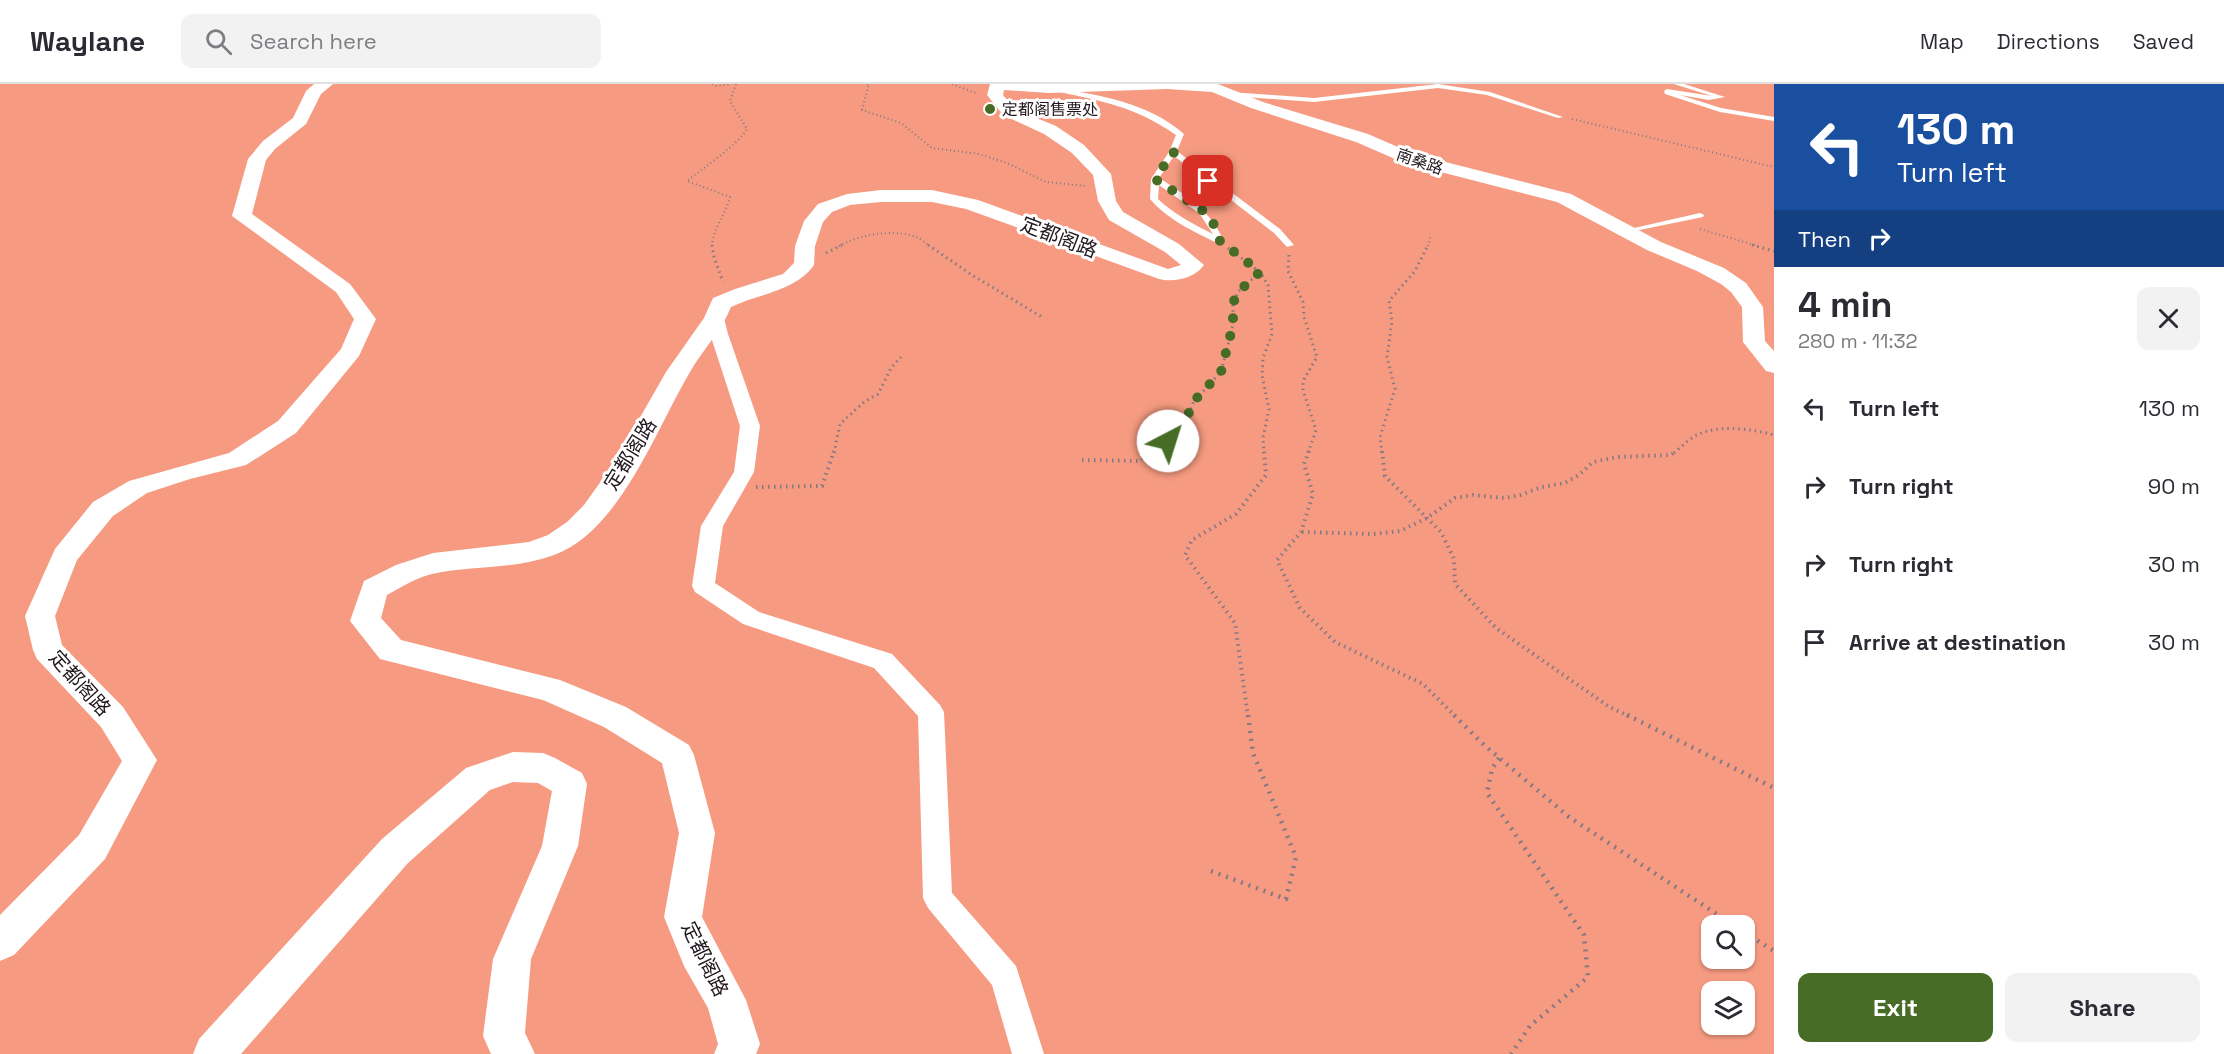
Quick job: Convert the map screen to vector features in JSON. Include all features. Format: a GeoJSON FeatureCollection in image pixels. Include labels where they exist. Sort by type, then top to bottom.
{"type":"FeatureCollection","features":[{"type":"Feature","properties":{"kind":"street","name":"定都阁路"},"geometry":{"type":"LineString","coordinates":[[0,942],[92,847],[140,760],[111,717],[48,650],[40,616],[65,556],[103,509],[138,487],[183,472],[237,459],[287,428],[351,351],[365,319],[343,288],[242,216],[257,159],[269,145],[300,121],[314,91],[325,84]]}},
{"type":"Feature","properties":{"kind":"street","name":"南桑路"},"geometry":{"type":"LineString","coordinates":[[997,88],[1191,85],[1215,88],[1303,121],[1362,138],[1408,158],[1564,198],[1586,207],[1625,231],[1718,274],[1739,288],[1749,299],[1755,316],[1754,342],[1774,366]]}},
{"type":"Feature","properties":{"kind":"street","name":"定都阁路"},"geometry":{"type":"LineString","coordinates":[[735,1054],[739,1044],[726,1000],[698,952],[683,917],[697,833],[677,755],[615,717],[549,689],[391,650],[365,621],[374,589],[399,574],[440,562],[510,558],[558,542],[588,518],[635,449],[676,375],[701,336],[723,309],[790,278],[804,265],[805,246],[814,221],[825,208],[847,200],[891,196],[932,196],[971,204],[1166,275],[1184,272],[1194,265],[1172,248],[1116,216],[1107,201],[1102,174],[1078,149],[1050,130],[1008,112],[997,88]]}},
{"type":"Feature","properties":{"kind":"street"},"geometry":{"type":"LineString","coordinates":[[723,309],[719,334],[750,426],[744,472],[712,526],[703,586],[751,618],[883,661],[931,712],[938,898],[1005,977],[1028,1054]]}},
{"type":"Feature","properties":{"kind":"street"},"geometry":{"type":"LineString","coordinates":[[214,1054],[395,851],[478,779],[513,767],[543,768],[570,784],[560,846],[512,959],[504,1036],[514,1054]]}},
{"type":"Feature","properties":{"kind":"lane"},"geometry":{"type":"LineString","coordinates":[[1677,84],[1722,97],[1711,98],[1667,91],[1667,93],[1720,110],[1774,119]]}},
{"type":"Feature","properties":{"kind":"lane"},"geometry":{"type":"LineString","coordinates":[[1229,94],[1314,100],[1438,86],[1488,93],[1560,117]]}},
{"type":"Feature","properties":{"kind":"lane"},"geometry":{"type":"LineString","coordinates":[[1049,88],[1107,98],[1141,110],[1180,134],[1173,152],[1155,179],[1154,199],[1165,210],[1220,241]]}},
{"type":"Feature","properties":{"kind":"lane"},"geometry":{"type":"LineString","coordinates":[[1173,152],[1277,231],[1290,245]]}},
{"type":"Feature","properties":{"kind":"lane"},"geometry":{"type":"LineString","coordinates":[[1155,179],[1205,212],[1215,226],[1220,241]]}},
{"type":"Feature","properties":{"kind":"lane"},"geometry":{"type":"LineString","coordinates":[[1625,231],[1701,215]]}},
{"type":"Feature","properties":{"kind":"path"},"geometry":{"type":"LineString","coordinates":[[712,84],[717,86],[731,84]]}},
{"type":"Feature","properties":{"kind":"path"},"geometry":{"type":"LineString","coordinates":[[723,309],[714,259],[714,234],[727,214],[730,197],[687,181],[722,152],[742,140],[747,129],[730,101],[736,84]]}},
{"type":"Feature","properties":{"kind":"path"},"geometry":{"type":"LineString","coordinates":[[868,84],[862,110],[901,123],[932,148],[979,154],[1007,163],[1046,183],[1104,187]]}},
{"type":"Feature","properties":{"kind":"path"},"geometry":{"type":"LineString","coordinates":[[952,84],[978,94],[997,88]]}},
{"type":"Feature","properties":{"kind":"path"},"geometry":{"type":"LineString","coordinates":[[1560,117],[1774,167]]}},
{"type":"Feature","properties":{"kind":"path"},"geometry":{"type":"LineString","coordinates":[[1676,220],[1774,251]]}},
{"type":"Feature","properties":{"kind":"path"},"geometry":{"type":"LineString","coordinates":[[804,265],[858,236],[893,234],[915,236],[972,275],[1042,317]]}},
{"type":"Feature","properties":{"kind":"path"},"geometry":{"type":"LineString","coordinates":[[1431,235],[1426,254],[1417,271],[1389,302],[1392,321],[1387,357],[1395,388],[1380,437],[1385,476],[1441,532],[1454,559],[1455,584],[1496,628],[1608,706],[1774,788]]}},
{"type":"Feature","properties":{"kind":"path"},"geometry":{"type":"LineString","coordinates":[[1211,871],[1286,899],[1296,857],[1253,753],[1234,623],[1185,555],[1192,540],[1236,514],[1266,475],[1263,438],[1269,409],[1262,375],[1263,358],[1272,334],[1268,285],[1260,272],[1220,241]]}},
{"type":"Feature","properties":{"kind":"path"},"geometry":{"type":"LineString","coordinates":[[1290,245],[1288,271],[1303,302],[1304,317],[1317,357],[1303,381],[1303,390],[1316,430],[1304,464],[1313,494],[1301,532],[1277,560],[1300,608],[1335,642],[1423,684],[1499,758],[1569,817],[1718,915]]}},
{"type":"Feature","properties":{"kind":"path"},"geometry":{"type":"LineString","coordinates":[[1082,460],[1140,461],[1181,431],[1194,401],[1221,372],[1233,325],[1233,303],[1238,292],[1260,272]]}},
{"type":"Feature","properties":{"kind":"path"},"geometry":{"type":"LineString","coordinates":[[735,488],[822,486],[832,460],[840,424],[864,402],[878,394],[891,368],[901,357]]}},
{"type":"Feature","properties":{"kind":"path"},"geometry":{"type":"LineString","coordinates":[[1301,532],[1373,534],[1400,531],[1427,518],[1455,498],[1473,495],[1504,498],[1565,483],[1579,475],[1593,462],[1617,457],[1671,454],[1698,434],[1718,429],[1761,431],[1774,435]]}},
{"type":"Feature","properties":{"kind":"path"},"geometry":{"type":"LineString","coordinates":[[1499,758],[1492,769],[1487,793],[1584,935],[1588,977],[1530,1026],[1511,1054]]}},
{"type":"Feature","properties":{"kind":"path"},"geometry":{"type":"LineString","coordinates":[[1755,939],[1774,951]]}},
{"type":"Feature","properties":{"kind":"shaded area"},"geometry":{"type":"Polygon","coordinates":[[[0,84],[1774,84],[1774,1054],[0,1054],[0,84]]]}},
{"type":"Feature","properties":{"kind":"place","name":"定都阁售票处"},"geometry":{"type":"Point","coordinates":[990,109]}},
{"type":"Feature","properties":{"kind":"route"},"geometry":{"type":"LineString","coordinates":[[1168,441],[1181,431],[1194,401],[1221,372],[1233,325],[1233,303],[1238,292],[1260,272],[1220,241],[1215,226],[1205,212],[1155,179],[1173,152],[1208,181]]}}]}
